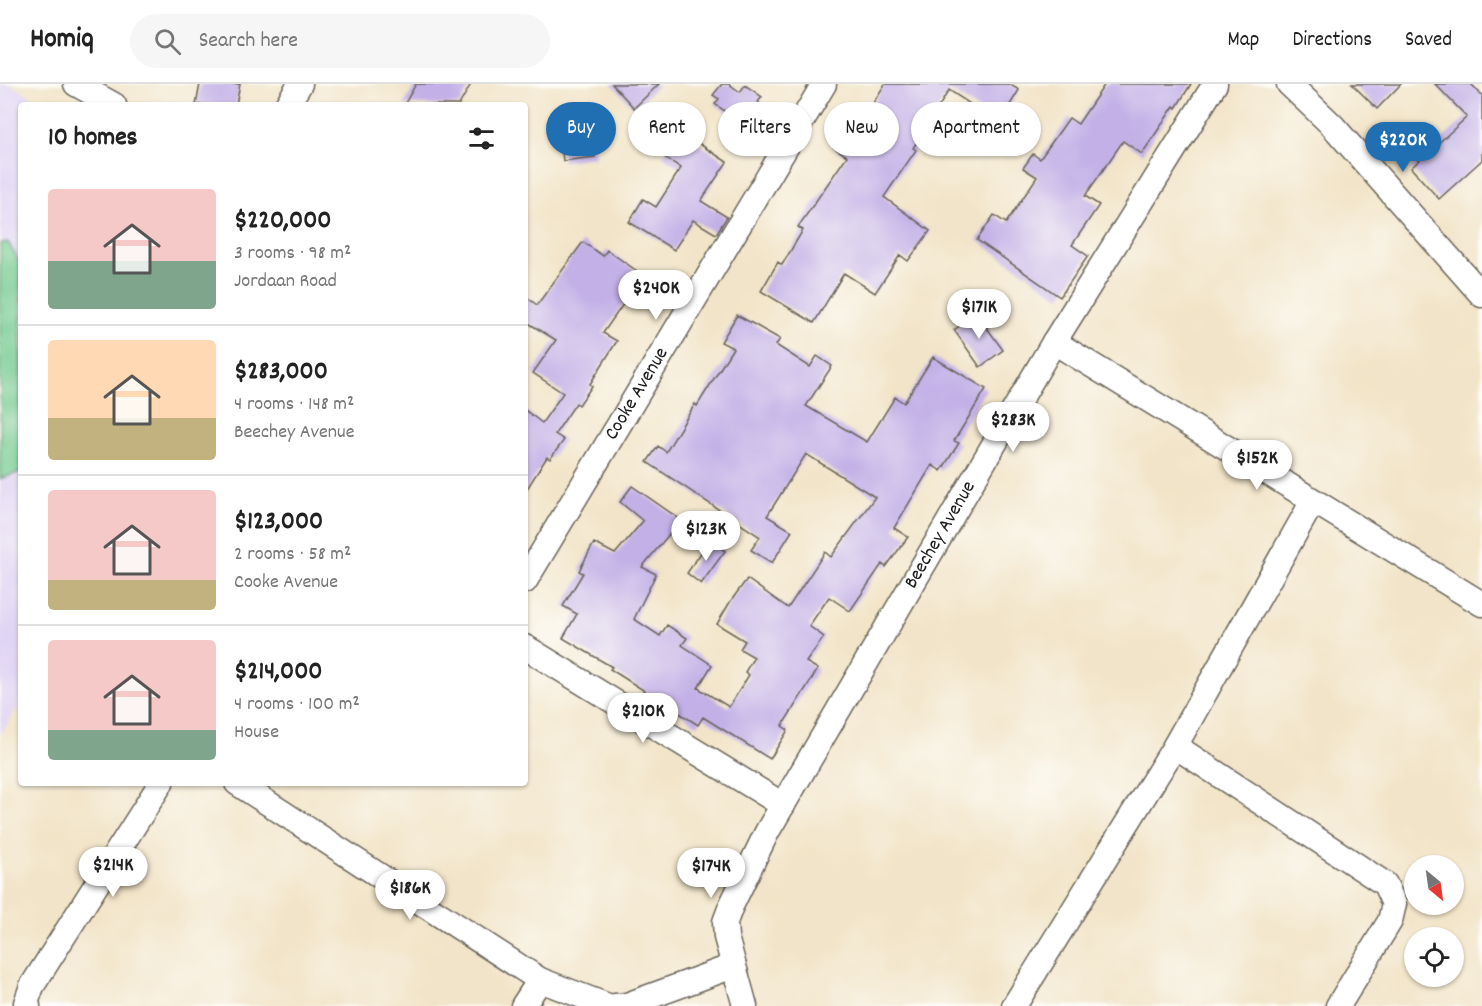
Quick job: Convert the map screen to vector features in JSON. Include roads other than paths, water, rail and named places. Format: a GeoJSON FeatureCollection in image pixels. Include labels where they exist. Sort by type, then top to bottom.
{"type":"FeatureCollection","features":[{"type":"Feature","properties":{"kind":"street"},"geometry":{"type":"LineString","coordinates":[[76,84],[109,102]]}},
{"type":"Feature","properties":{"kind":"street"},"geometry":{"type":"LineString","coordinates":[[289,102],[300,84]]}},
{"type":"Feature","properties":{"kind":"street","name":"Cooke Avenue"},"geometry":{"type":"LineString","coordinates":[[528,576],[824,84]]}},
{"type":"Feature","properties":{"kind":"street","name":"Beechey Avenue"},"geometry":{"type":"LineString","coordinates":[[745,1006],[726,937],[725,922],[730,906],[783,805],[1054,342],[1215,84]]}},
{"type":"Feature","properties":{"kind":"street"},"geometry":{"type":"LineString","coordinates":[[1289,84],[1332,125],[1482,295]]}},
{"type":"Feature","properties":{"kind":"street"},"geometry":{"type":"LineString","coordinates":[[1054,342],[1482,604]]}},
{"type":"Feature","properties":{"kind":"street"},"geometry":{"type":"LineString","coordinates":[[1014,1006],[1176,746],[1313,501]]}},
{"type":"Feature","properties":{"kind":"street"},"geometry":{"type":"LineString","coordinates":[[528,649],[783,805]]}},
{"type":"Feature","properties":{"kind":"street"},"geometry":{"type":"LineString","coordinates":[[1176,746],[1385,884],[1394,904],[1390,921],[1338,1006]]}},
{"type":"Feature","properties":{"kind":"street"},"geometry":{"type":"LineString","coordinates":[[28,1006],[26,1003],[32,986],[158,786]]}},
{"type":"Feature","properties":{"kind":"street"},"geometry":{"type":"LineString","coordinates":[[242,786],[540,980],[608,1006]]}},
{"type":"Feature","properties":{"kind":"street"},"geometry":{"type":"LineString","coordinates":[[615,1006],[627,1005],[733,966]]}},
{"type":"Feature","properties":{"kind":"street"},"geometry":{"type":"LineString","coordinates":[[523,1006],[540,980]]}}]}
